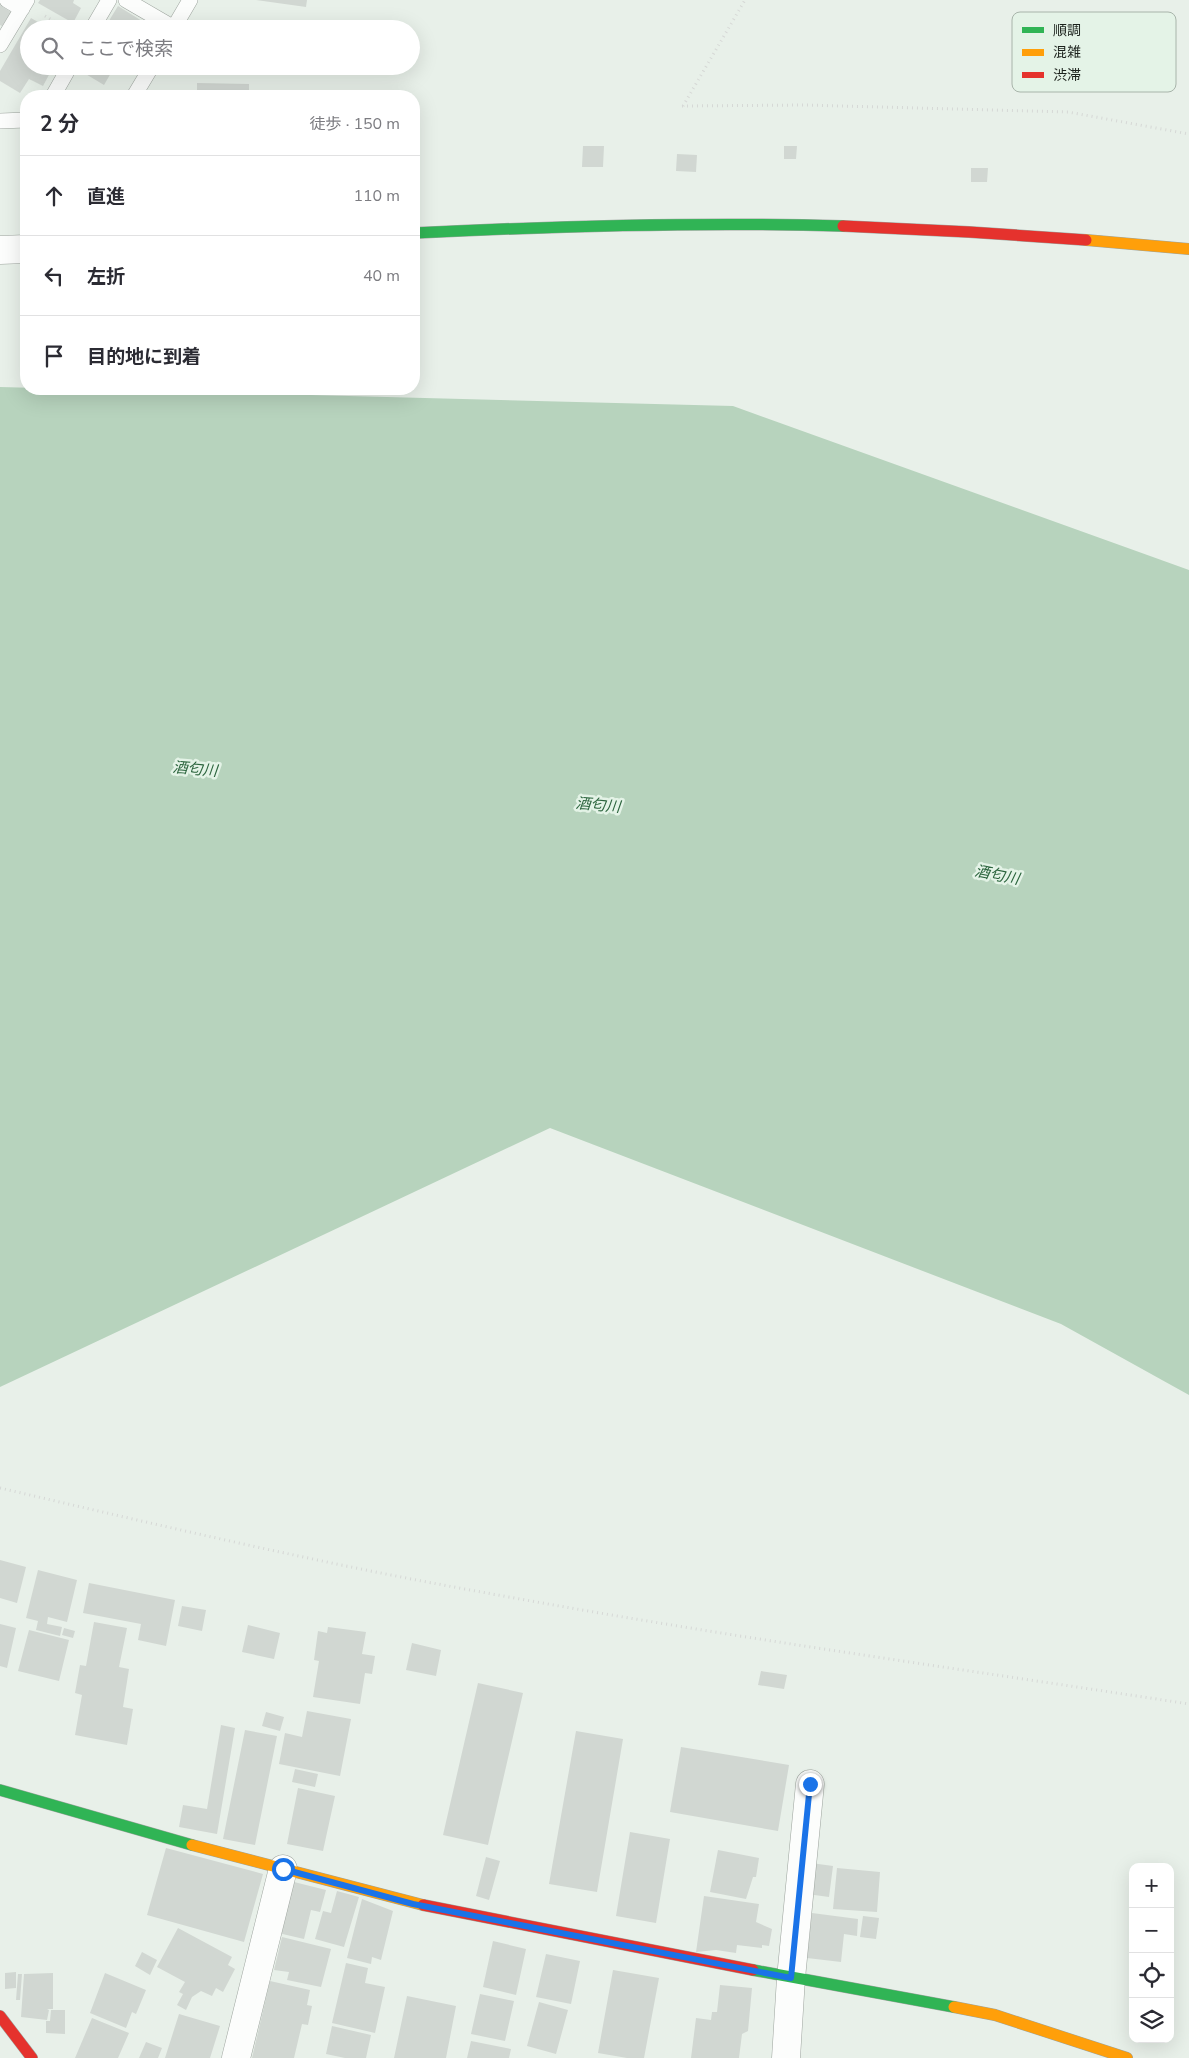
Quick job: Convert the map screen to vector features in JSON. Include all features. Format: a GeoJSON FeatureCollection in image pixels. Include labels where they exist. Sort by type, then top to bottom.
{"type":"FeatureCollection","features":[{"type":"Feature","properties":{"kind":"street"},"geometry":{"type":"LineString","coordinates":[[420,233],[601,225],[822,226],[1080,238],[1189,249]]}},
{"type":"Feature","properties":{"kind":"street"},"geometry":{"type":"LineString","coordinates":[[0,250],[20,249]]}},
{"type":"Feature","properties":{"kind":"street"},"geometry":{"type":"LineString","coordinates":[[786,2058],[791,1978],[810,1784]]}},
{"type":"Feature","properties":{"kind":"street"},"geometry":{"type":"LineString","coordinates":[[0,1790],[413,1904],[791,1978],[996,2015],[1127,2058]]}},
{"type":"Feature","properties":{"kind":"street"},"geometry":{"type":"LineString","coordinates":[[236,2058],[283,1869]]}},
{"type":"Feature","properties":{"kind":"street"},"geometry":{"type":"LineString","coordinates":[[0,2016],[32,2058]]}},
{"type":"Feature","properties":{"kind":"lane"},"geometry":{"type":"LineString","coordinates":[[0,45],[24,4],[7,0]]}},
{"type":"Feature","properties":{"kind":"lane"},"geometry":{"type":"LineString","coordinates":[[97,20],[109,0]]}},
{"type":"Feature","properties":{"kind":"lane"},"geometry":{"type":"LineString","coordinates":[[126,0],[160,20]]}},
{"type":"Feature","properties":{"kind":"lane"},"geometry":{"type":"LineString","coordinates":[[179,20],[190,0]]}},
{"type":"Feature","properties":{"kind":"lane"},"geometry":{"type":"LineString","coordinates":[[56,90],[65,75]]}},
{"type":"Feature","properties":{"kind":"lane"},"geometry":{"type":"LineString","coordinates":[[138,90],[147,75]]}},
{"type":"Feature","properties":{"kind":"lane"},"geometry":{"type":"LineString","coordinates":[[0,120],[20,120]]}},
{"type":"Feature","properties":{"kind":"path"},"geometry":{"type":"LineString","coordinates":[[744,0],[682,106],[804,105],[1068,112],[1189,134]]}},
{"type":"Feature","properties":{"kind":"path"},"geometry":{"type":"LineString","coordinates":[[0,1488],[283,1553],[486,1593],[708,1631],[1189,1704]]}},
{"type":"Feature","properties":{"kind":"water","name":"酒匂川"},"geometry":{"type":"Polygon","coordinates":[[[0,387],[20,388],[20,395],[309,395],[733,406],[1189,570],[1189,1395],[1061,1324],[550,1128],[0,1387],[0,387]]]}},
{"type":"Feature","properties":{"kind":"building"},"geometry":{"type":"Polygon","coordinates":[[[40,0],[74,0],[73,3],[81,8],[75,20],[68,20],[38,3],[40,0]]]}},
{"type":"Feature","properties":{"kind":"building"},"geometry":{"type":"Polygon","coordinates":[[[256,0],[307,0],[306,7],[256,0]]]}},
{"type":"Feature","properties":{"kind":"building"},"geometry":{"type":"Polygon","coordinates":[[[0,5],[11,12],[2,26],[0,25],[0,5]]]}},
{"type":"Feature","properties":{"kind":"building"},"geometry":{"type":"Polygon","coordinates":[[[118,6],[140,20],[109,20],[118,6]]]}},
{"type":"Feature","properties":{"kind":"building"},"geometry":{"type":"Polygon","coordinates":[[[20,37],[20,75],[49,75],[43,86],[29,79],[20,90],[20,93],[0,81],[0,71],[20,37]]]}},
{"type":"Feature","properties":{"kind":"building"},"geometry":{"type":"Polygon","coordinates":[[[87,75],[110,75],[104,85],[87,75]]]}},
{"type":"Feature","properties":{"kind":"building"},"geometry":{"type":"Polygon","coordinates":[[[197,83],[249,84],[249,90],[197,90],[197,83]]]}},
{"type":"Feature","properties":{"kind":"building"},"geometry":{"type":"Polygon","coordinates":[[[583,146],[604,146],[603,167],[582,167],[583,146]]]}},
{"type":"Feature","properties":{"kind":"building"},"geometry":{"type":"Polygon","coordinates":[[[784,146],[797,146],[796,159],[784,159],[784,146]]]}},
{"type":"Feature","properties":{"kind":"building"},"geometry":{"type":"Polygon","coordinates":[[[677,154],[697,155],[696,172],[676,171],[677,154]]]}},
{"type":"Feature","properties":{"kind":"building"},"geometry":{"type":"Polygon","coordinates":[[[971,168],[988,168],[987,182],[971,182],[971,168]]]}},
{"type":"Feature","properties":{"kind":"building"},"geometry":{"type":"Polygon","coordinates":[[[0,1560],[26,1567],[17,1603],[0,1598],[0,1560]]]}},
{"type":"Feature","properties":{"kind":"building"},"geometry":{"type":"Polygon","coordinates":[[[38,1570],[77,1580],[67,1622],[48,1617],[47,1624],[62,1627],[60,1636],[36,1630],[38,1621],[26,1618],[38,1570]]]}},
{"type":"Feature","properties":{"kind":"building"},"geometry":{"type":"Polygon","coordinates":[[[89,1583],[175,1600],[166,1646],[138,1640],[141,1624],[83,1613],[89,1583]]]}},
{"type":"Feature","properties":{"kind":"building"},"geometry":{"type":"Polygon","coordinates":[[[182,1606],[206,1610],[202,1631],[178,1626],[182,1606]]]}},
{"type":"Feature","properties":{"kind":"building"},"geometry":{"type":"Polygon","coordinates":[[[94,1622],[127,1628],[119,1667],[129,1669],[123,1707],[133,1709],[127,1745],[75,1735],[82,1695],[75,1693],[80,1665],[86,1666],[94,1622]]]}},
{"type":"Feature","properties":{"kind":"building"},"geometry":{"type":"Polygon","coordinates":[[[0,1624],[16,1628],[7,1668],[0,1666],[0,1624]]]}},
{"type":"Feature","properties":{"kind":"building"},"geometry":{"type":"Polygon","coordinates":[[[248,1625],[280,1633],[274,1659],[242,1652],[248,1625]]]}},
{"type":"Feature","properties":{"kind":"building"},"geometry":{"type":"Polygon","coordinates":[[[328,1627],[366,1632],[362,1654],[375,1656],[372,1674],[365,1673],[360,1704],[313,1697],[319,1661],[314,1660],[318,1631],[327,1633],[328,1627]]]}},
{"type":"Feature","properties":{"kind":"building"},"geometry":{"type":"Polygon","coordinates":[[[64,1628],[75,1631],[73,1638],[62,1635],[64,1628]]]}},
{"type":"Feature","properties":{"kind":"building"},"geometry":{"type":"Polygon","coordinates":[[[29,1630],[69,1640],[59,1681],[18,1671],[29,1630]]]}},
{"type":"Feature","properties":{"kind":"building"},"geometry":{"type":"Polygon","coordinates":[[[412,1643],[441,1650],[436,1676],[406,1670],[412,1643]]]}},
{"type":"Feature","properties":{"kind":"building"},"geometry":{"type":"Polygon","coordinates":[[[761,1671],[787,1675],[784,1689],[758,1685],[761,1671]]]}},
{"type":"Feature","properties":{"kind":"building"},"geometry":{"type":"Polygon","coordinates":[[[478,1683],[523,1693],[488,1845],[443,1835],[478,1683]]]}},
{"type":"Feature","properties":{"kind":"building"},"geometry":{"type":"Polygon","coordinates":[[[307,1711],[351,1719],[340,1776],[279,1764],[285,1733],[302,1737],[307,1711]]]}},
{"type":"Feature","properties":{"kind":"building"},"geometry":{"type":"Polygon","coordinates":[[[266,1712],[284,1717],[280,1731],[262,1726],[266,1712]]]}},
{"type":"Feature","properties":{"kind":"building"},"geometry":{"type":"Polygon","coordinates":[[[221,1725],[235,1728],[217,1834],[179,1827],[183,1805],[207,1809],[221,1725]]]}},
{"type":"Feature","properties":{"kind":"building"},"geometry":{"type":"Polygon","coordinates":[[[245,1730],[277,1736],[255,1845],[223,1839],[245,1730]]]}},
{"type":"Feature","properties":{"kind":"building"},"geometry":{"type":"Polygon","coordinates":[[[576,1731],[623,1739],[597,1892],[549,1884],[576,1731]]]}},
{"type":"Feature","properties":{"kind":"building"},"geometry":{"type":"Polygon","coordinates":[[[681,1747],[789,1765],[778,1831],[670,1812],[681,1747]]]}},
{"type":"Feature","properties":{"kind":"building"},"geometry":{"type":"Polygon","coordinates":[[[295,1769],[318,1774],[315,1787],[292,1782],[295,1769]]]}},
{"type":"Feature","properties":{"kind":"building"},"geometry":{"type":"Polygon","coordinates":[[[298,1788],[335,1796],[323,1851],[287,1844],[298,1788]]]}},
{"type":"Feature","properties":{"kind":"building"},"geometry":{"type":"Polygon","coordinates":[[[630,1832],[670,1839],[656,1923],[616,1916],[630,1832]]]}},
{"type":"Feature","properties":{"kind":"building"},"geometry":{"type":"Polygon","coordinates":[[[166,1848],[263,1874],[244,1942],[147,1915],[166,1848]]]}},
{"type":"Feature","properties":{"kind":"building"},"geometry":{"type":"Polygon","coordinates":[[[718,1850],[759,1858],[756,1877],[753,1877],[746,1899],[710,1892],[718,1850]]]}},
{"type":"Feature","properties":{"kind":"building"},"geometry":{"type":"Polygon","coordinates":[[[486,1857],[500,1861],[489,1900],[476,1896],[486,1857]]]}},
{"type":"Feature","properties":{"kind":"building"},"geometry":{"type":"Polygon","coordinates":[[[811,1863],[833,1866],[829,1897],[807,1894],[811,1863]]]}},
{"type":"Feature","properties":{"kind":"building"},"geometry":{"type":"Polygon","coordinates":[[[837,1868],[880,1872],[877,1912],[833,1909],[837,1868]]]}},
{"type":"Feature","properties":{"kind":"building"},"geometry":{"type":"Polygon","coordinates":[[[286,1880],[326,1890],[320,1912],[311,1910],[304,1939],[274,1932],[286,1880]]]}},
{"type":"Feature","properties":{"kind":"building"},"geometry":{"type":"Polygon","coordinates":[[[337,1891],[359,1897],[344,1947],[315,1939],[323,1911],[331,1913],[337,1891]]]}},
{"type":"Feature","properties":{"kind":"building"},"geometry":{"type":"Polygon","coordinates":[[[704,1896],[759,1904],[756,1922],[772,1929],[769,1946],[762,1945],[762,1948],[737,1945],[736,1953],[716,1950],[696,1952],[704,1896]]]}},
{"type":"Feature","properties":{"kind":"building"},"geometry":{"type":"Polygon","coordinates":[[[362,1899],[393,1911],[381,1960],[372,1957],[371,1964],[347,1958],[362,1899]]]}},
{"type":"Feature","properties":{"kind":"building"},"geometry":{"type":"Polygon","coordinates":[[[812,1913],[858,1919],[857,1936],[844,1934],[841,1962],[807,1958],[812,1913]]]}},
{"type":"Feature","properties":{"kind":"building"},"geometry":{"type":"Polygon","coordinates":[[[863,1916],[879,1918],[876,1939],[860,1937],[863,1916]]]}},
{"type":"Feature","properties":{"kind":"building"},"geometry":{"type":"Polygon","coordinates":[[[178,1928],[232,1957],[228,1965],[235,1969],[223,1992],[216,1988],[212,1996],[201,1991],[192,1997],[186,2010],[177,2005],[183,1994],[179,1992],[185,1982],[157,1967],[178,1928]]]}},
{"type":"Feature","properties":{"kind":"building"},"geometry":{"type":"Polygon","coordinates":[[[282,1937],[331,1949],[321,1987],[287,1980],[289,1972],[274,1970],[282,1937]]]}},
{"type":"Feature","properties":{"kind":"building"},"geometry":{"type":"Polygon","coordinates":[[[493,1941],[526,1949],[516,1995],[483,1987],[493,1941]]]}},
{"type":"Feature","properties":{"kind":"building"},"geometry":{"type":"Polygon","coordinates":[[[142,1952],[157,1960],[150,1975],[135,1966],[142,1952]]]}},
{"type":"Feature","properties":{"kind":"building"},"geometry":{"type":"Polygon","coordinates":[[[546,1954],[580,1961],[571,2004],[536,1997],[546,1954]]]}},
{"type":"Feature","properties":{"kind":"building"},"geometry":{"type":"Polygon","coordinates":[[[346,1963],[368,1968],[365,1983],[385,1987],[375,2033],[332,2023],[346,1963]]]}},
{"type":"Feature","properties":{"kind":"building"},"geometry":{"type":"Polygon","coordinates":[[[613,1970],[659,1978],[644,2058],[627,2058],[598,2053],[613,1970]]]}},
{"type":"Feature","properties":{"kind":"building"},"geometry":{"type":"Polygon","coordinates":[[[16,1972],[16,1988],[5,1989],[5,1973],[16,1972]]]}},
{"type":"Feature","properties":{"kind":"building"},"geometry":{"type":"Polygon","coordinates":[[[53,1973],[53,2009],[47,2009],[49,2010],[47,2020],[21,2017],[24,1974],[53,1973]]]}},
{"type":"Feature","properties":{"kind":"building"},"geometry":{"type":"Polygon","coordinates":[[[105,1973],[146,1990],[136,2014],[132,2012],[126,2028],[90,2013],[105,1973]]]}},
{"type":"Feature","properties":{"kind":"building"},"geometry":{"type":"Polygon","coordinates":[[[18,1974],[22,1974],[20,2000],[16,2000],[18,1974]]]}},
{"type":"Feature","properties":{"kind":"building"},"geometry":{"type":"Polygon","coordinates":[[[270,1981],[310,1990],[307,2005],[312,2006],[308,2025],[302,2024],[294,2058],[252,2058],[270,1981]]]}},
{"type":"Feature","properties":{"kind":"building"},"geometry":{"type":"Polygon","coordinates":[[[720,1985],[752,1988],[748,2031],[742,2034],[739,2058],[691,2058],[696,2018],[711,2020],[712,2012],[717,2012],[720,1985]]]}},
{"type":"Feature","properties":{"kind":"building"},"geometry":{"type":"Polygon","coordinates":[[[480,1994],[514,2001],[505,2041],[471,2034],[480,1994]]]}},
{"type":"Feature","properties":{"kind":"building"},"geometry":{"type":"Polygon","coordinates":[[[407,1996],[456,2006],[446,2058],[394,2058],[407,1996]]]}},
{"type":"Feature","properties":{"kind":"building"},"geometry":{"type":"Polygon","coordinates":[[[539,2002],[568,2010],[556,2054],[527,2046],[539,2002]]]}},
{"type":"Feature","properties":{"kind":"building"},"geometry":{"type":"Polygon","coordinates":[[[51,2010],[65,2010],[65,2034],[46,2033],[46,2021],[50,2021],[51,2010]]]}},
{"type":"Feature","properties":{"kind":"building"},"geometry":{"type":"Polygon","coordinates":[[[179,2014],[220,2026],[210,2058],[165,2058],[179,2014]]]}},
{"type":"Feature","properties":{"kind":"building"},"geometry":{"type":"Polygon","coordinates":[[[92,2018],[129,2033],[118,2058],[75,2058],[92,2018]]]}},
{"type":"Feature","properties":{"kind":"building"},"geometry":{"type":"Polygon","coordinates":[[[332,2026],[371,2035],[366,2058],[345,2058],[326,2054],[332,2026]]]}},
{"type":"Feature","properties":{"kind":"building"},"geometry":{"type":"Polygon","coordinates":[[[471,2041],[511,2049],[509,2058],[467,2058],[471,2041]]]}},
{"type":"Feature","properties":{"kind":"building"},"geometry":{"type":"Polygon","coordinates":[[[146,2042],[162,2048],[158,2058],[139,2058],[146,2042]]]}},
{"type":"Feature","properties":{"kind":"traffic: fast"},"geometry":{"type":"LineString","coordinates":[[420,233],[628,225],[736,224],[843,226]]}},
{"type":"Feature","properties":{"kind":"traffic: fast"},"geometry":{"type":"LineString","coordinates":[[0,1790],[192,1845]]}},
{"type":"Feature","properties":{"kind":"traffic: fast"},"geometry":{"type":"LineString","coordinates":[[753,1970],[954,2007]]}},
{"type":"Feature","properties":{"kind":"traffic: slow"},"geometry":{"type":"LineString","coordinates":[[1086,240],[1189,249]]}},
{"type":"Feature","properties":{"kind":"traffic: slow"},"geometry":{"type":"LineString","coordinates":[[192,1845],[423,1905]]}},
{"type":"Feature","properties":{"kind":"traffic: slow"},"geometry":{"type":"LineString","coordinates":[[954,2007],[995,2015],[1127,2058]]}},
{"type":"Feature","properties":{"kind":"traffic: jam"},"geometry":{"type":"LineString","coordinates":[[843,226],[1086,240]]}},
{"type":"Feature","properties":{"kind":"traffic: jam"},"geometry":{"type":"LineString","coordinates":[[423,1905],[753,1970]]}},
{"type":"Feature","properties":{"kind":"traffic: jam"},"geometry":{"type":"LineString","coordinates":[[0,2016],[32,2058]]}},
{"type":"Feature","properties":{"kind":"route"},"geometry":{"type":"LineString","coordinates":[[283,1869],[378,1893],[413,1904],[791,1978],[810,1784]]}}]}
